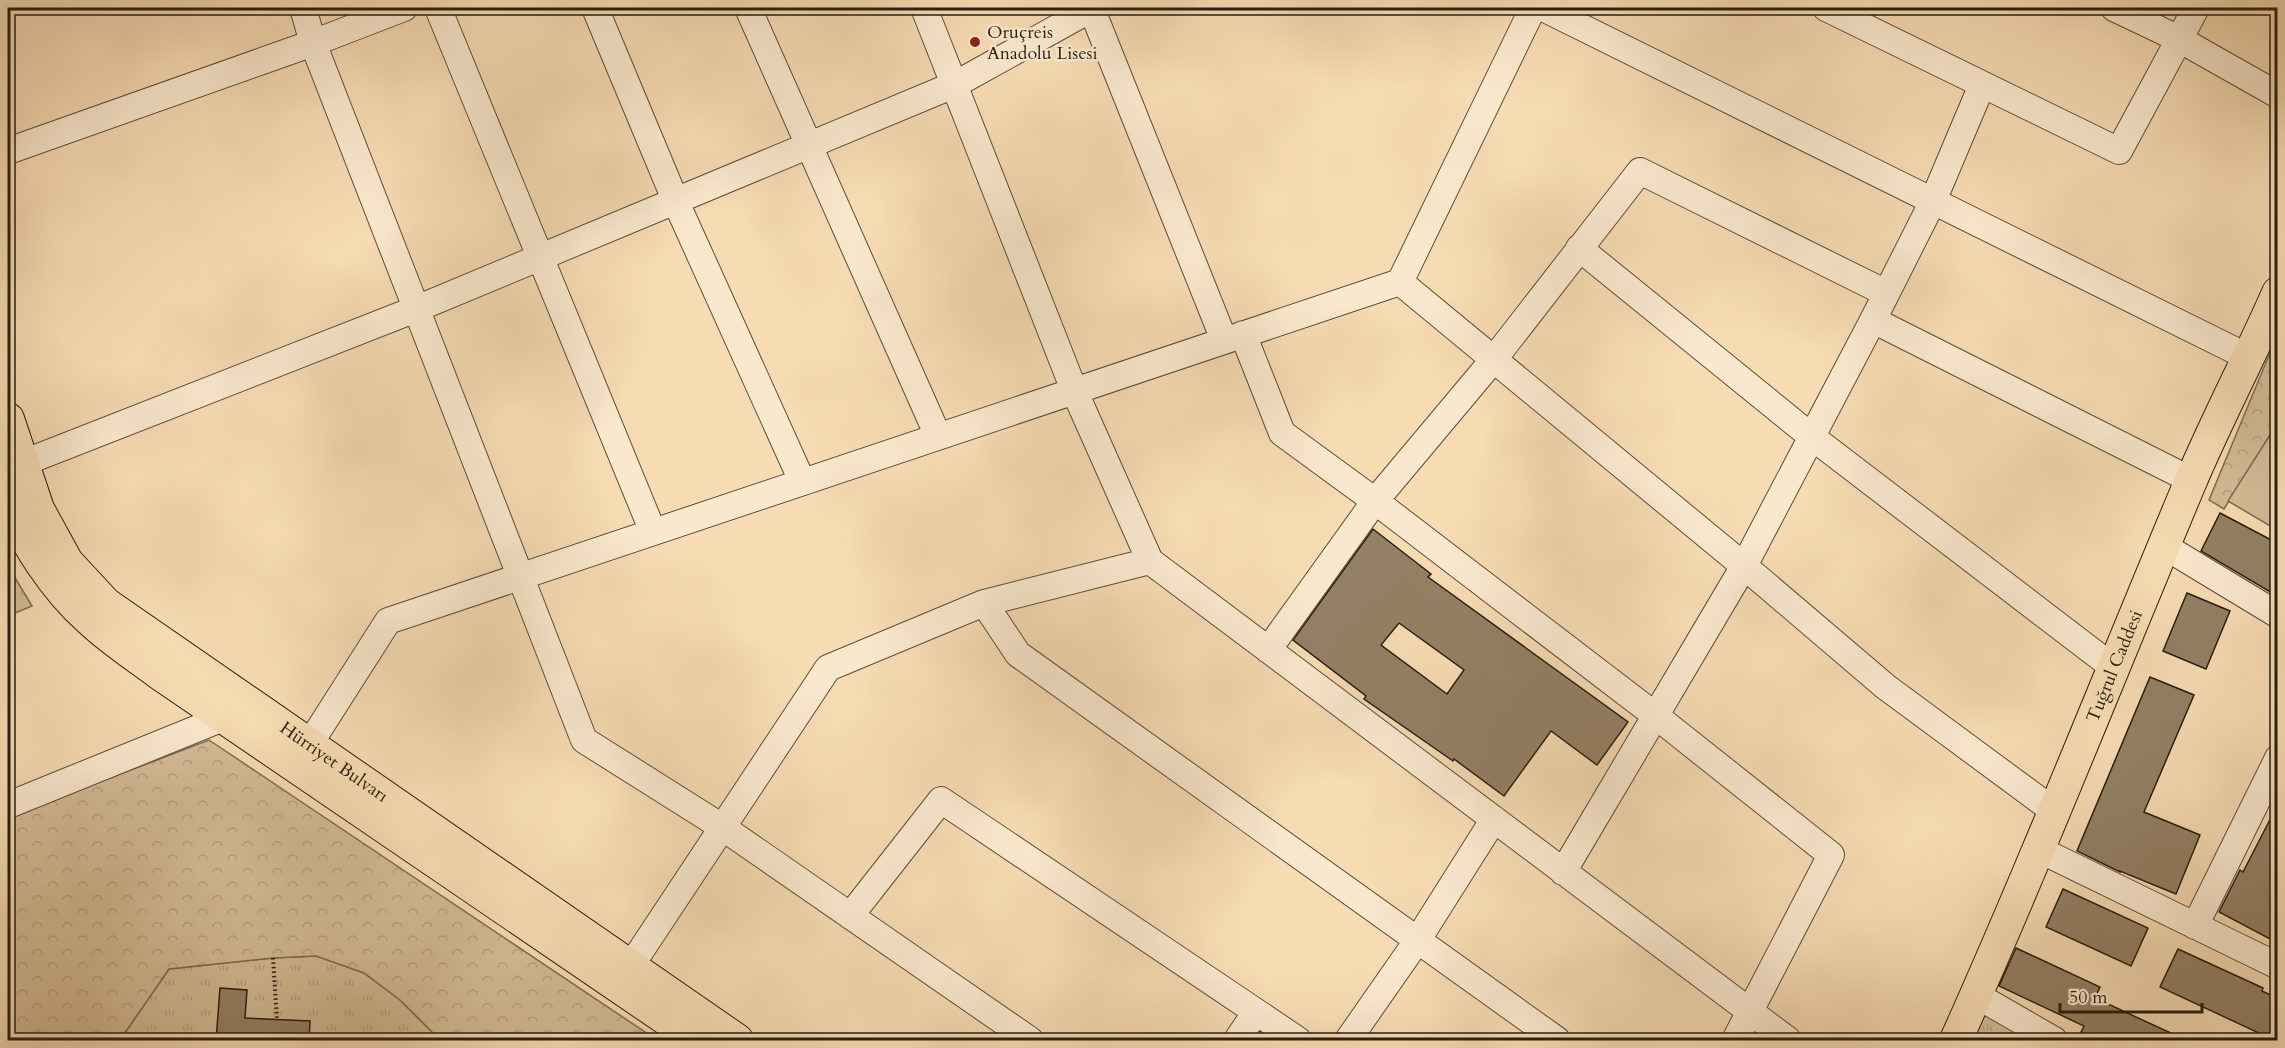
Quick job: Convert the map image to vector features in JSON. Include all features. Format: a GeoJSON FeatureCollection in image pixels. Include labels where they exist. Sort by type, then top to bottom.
{"type":"FeatureCollection","features":[{"type":"Feature","properties":{"kind":"main road","name":"Tuğrul Caddesi"},"geometry":{"type":"LineString","coordinates":[[1956,1041],[2054,812],[2191,480],[2250,358],[2277,293]]}},
{"type":"Feature","properties":{"kind":"main road","name":"Hürriyet Bulvarı"},"geometry":{"type":"LineString","coordinates":[[8,419],[38,508],[67,562],[106,604],[302,756],[697,1041]]}},
{"type":"Feature","properties":{"kind":"main road","name":"Hürriyet Bulvarı"},"geometry":{"type":"LineString","coordinates":[[8,498],[15,521],[47,572],[89,620],[160,674],[223,718],[302,756],[630,967],[737,1041]]}},
{"type":"Feature","properties":{"kind":"street"},"geometry":{"type":"LineString","coordinates":[[303,8],[313,43],[584,740],[722,827],[1030,1041]]}},
{"type":"Feature","properties":{"kind":"street"},"geometry":{"type":"LineString","coordinates":[[8,151],[313,43],[404,8]]}},
{"type":"Feature","properties":{"kind":"street"},"geometry":{"type":"LineString","coordinates":[[438,8],[653,531]]}},
{"type":"Feature","properties":{"kind":"street"},"geometry":{"type":"LineString","coordinates":[[595,8],[676,202],[802,481]]}},
{"type":"Feature","properties":{"kind":"street"},"geometry":{"type":"LineString","coordinates":[[748,8],[938,435]]}},
{"type":"Feature","properties":{"kind":"street"},"geometry":{"type":"LineString","coordinates":[[924,8],[956,84],[1074,390],[1150,561],[1788,1041]]}},
{"type":"Feature","properties":{"kind":"street"},"geometry":{"type":"LineString","coordinates":[[302,756],[388,621],[1400,282],[1533,8]]}},
{"type":"Feature","properties":{"kind":"street"},"geometry":{"type":"LineString","coordinates":[[1543,8],[2250,358]]}},
{"type":"Feature","properties":{"kind":"street"},"geometry":{"type":"LineString","coordinates":[[1826,8],[1861,15],[1982,85],[2119,151],[2196,8]]}},
{"type":"Feature","properties":{"kind":"street"},"geometry":{"type":"LineString","coordinates":[[2114,8],[2179,39],[2277,95]]}},
{"type":"Feature","properties":{"kind":"street"},"geometry":{"type":"LineString","coordinates":[[23,463],[416,309],[810,147],[956,84],[1093,9],[1234,337],[1282,433],[1375,501],[1656,716],[1831,855],[1735,1041]]}},
{"type":"Feature","properties":{"kind":"street"},"geometry":{"type":"LineString","coordinates":[[1563,872],[1744,566],[1933,201],[1982,85]]}},
{"type":"Feature","properties":{"kind":"street"},"geometry":{"type":"LineString","coordinates":[[1268,650],[1375,501],[1494,359],[1640,171],[1887,293]]}},
{"type":"Feature","properties":{"kind":"street"},"geometry":{"type":"LineString","coordinates":[[1579,248],[1812,437],[2114,668]]}},
{"type":"Feature","properties":{"kind":"street"},"geometry":{"type":"LineString","coordinates":[[1400,282],[1744,566],[1886,687],[2054,812]]}},
{"type":"Feature","properties":{"kind":"street"},"geometry":{"type":"LineString","coordinates":[[1873,320],[2191,480]]}},
{"type":"Feature","properties":{"kind":"street"},"geometry":{"type":"LineString","coordinates":[[2164,546],[2277,615]]}},
{"type":"Feature","properties":{"kind":"street"},"geometry":{"type":"LineString","coordinates":[[630,967],[828,669],[984,603],[1150,561]]}},
{"type":"Feature","properties":{"kind":"street"},"geometry":{"type":"LineString","coordinates":[[984,603],[1018,654],[1557,1041]]}},
{"type":"Feature","properties":{"kind":"street"},"geometry":{"type":"LineString","coordinates":[[11,804],[223,718]]}},
{"type":"Feature","properties":{"kind":"street"},"geometry":{"type":"LineString","coordinates":[[2195,926],[2269,799],[2277,758]]}},
{"type":"Feature","properties":{"kind":"street"},"geometry":{"type":"LineString","coordinates":[[850,916],[941,800],[1298,1041]]}},
{"type":"Feature","properties":{"kind":"street"},"geometry":{"type":"LineString","coordinates":[[1348,1041],[1417,940],[1494,819]]}},
{"type":"Feature","properties":{"kind":"street"},"geometry":{"type":"LineString","coordinates":[[2038,849],[2277,966]]}},
{"type":"Feature","properties":{"kind":"street"},"geometry":{"type":"LineString","coordinates":[[1977,995],[2054,1041]]}},
{"type":"Feature","properties":{"kind":"street"},"geometry":{"type":"LineString","coordinates":[[1237,1041],[1255,1013]]}},
{"type":"Feature","properties":{"kind":"path"},"geometry":{"type":"LineString","coordinates":[[273,958],[277,1020]]}},
{"type":"Feature","properties":{"kind":"green space"},"geometry":{"type":"Polygon","coordinates":[[[2277,336],[2277,439],[2270,435],[2224,509],[2209,500],[2277,336]]]}},
{"type":"Feature","properties":{"kind":"green space"},"geometry":{"type":"Polygon","coordinates":[[[2270,435],[2277,439],[2277,530],[2228,501],[2270,435]]]}},
{"type":"Feature","properties":{"kind":"green space"},"geometry":{"type":"Polygon","coordinates":[[[8,566],[32,606],[8,616],[8,566]]]}},
{"type":"Feature","properties":{"kind":"green space"},"geometry":{"type":"Polygon","coordinates":[[[209,740],[657,1040],[440,1040],[400,1000],[364,973],[316,956],[169,969],[120,1040],[8,1040],[8,817],[209,740]]]}},
{"type":"Feature","properties":{"kind":"green space"},"geometry":{"type":"Polygon","coordinates":[[[317,956],[364,973],[400,1000],[440,1040],[120,1040],[169,969],[273,958],[317,956]]]}},
{"type":"Feature","properties":{"kind":"green space"},"geometry":{"type":"Polygon","coordinates":[[[1988,1002],[2054,1040],[1970,1040],[1988,1002]]]}},
{"type":"Feature","properties":{"kind":"building"},"geometry":{"type":"Polygon","coordinates":[[[2220,513],[2277,543],[2277,596],[2201,551],[2220,513]]]}},
{"type":"Feature","properties":{"kind":"building"},"geometry":{"type":"Polygon","coordinates":[[[1373,529],[1431,574],[1428,577],[1628,722],[1597,765],[1551,731],[1504,796],[1454,759],[1453,761],[1364,699],[1366,696],[1293,640],[1373,529]],[[1399,623],[1381,645],[1447,694],[1464,670],[1399,623]]]}},
{"type":"Feature","properties":{"kind":"building"},"geometry":{"type":"Polygon","coordinates":[[[2187,593],[2230,611],[2206,669],[2163,651],[2187,593]]]}},
{"type":"Feature","properties":{"kind":"building"},"geometry":{"type":"Polygon","coordinates":[[[2150,677],[2194,695],[2144,812],[2200,835],[2176,894],[2120,872],[2077,851],[2150,677]]]}},
{"type":"Feature","properties":{"kind":"building"},"geometry":{"type":"Polygon","coordinates":[[[2277,806],[2277,929],[2272,940],[2219,912],[2240,870],[2243,872],[2277,806]]]}},
{"type":"Feature","properties":{"kind":"building"},"geometry":{"type":"Polygon","coordinates":[[[2063,889],[2148,928],[2131,966],[2046,927],[2063,889]]]}},
{"type":"Feature","properties":{"kind":"building"},"geometry":{"type":"Polygon","coordinates":[[[2016,948],[2100,987],[2095,998],[2188,1041],[2088,1041],[2079,1036],[2084,1026],[1999,986],[2016,948]]]}},
{"type":"Feature","properties":{"kind":"building"},"geometry":{"type":"Polygon","coordinates":[[[2178,949],[2263,988],[2262,991],[2277,998],[2277,1041],[2270,1041],[2258,1035],[2259,1033],[2160,987],[2178,949]]]}},
{"type":"Feature","properties":{"kind":"building"},"geometry":{"type":"Polygon","coordinates":[[[220,988],[247,990],[245,1018],[310,1021],[309,1041],[216,1041],[220,988]]]}},
{"type":"Feature","properties":{"kind":"place","name":"Oruçreis Anadolu Lisesi"},"geometry":{"type":"Point","coordinates":[975,42]}}]}
